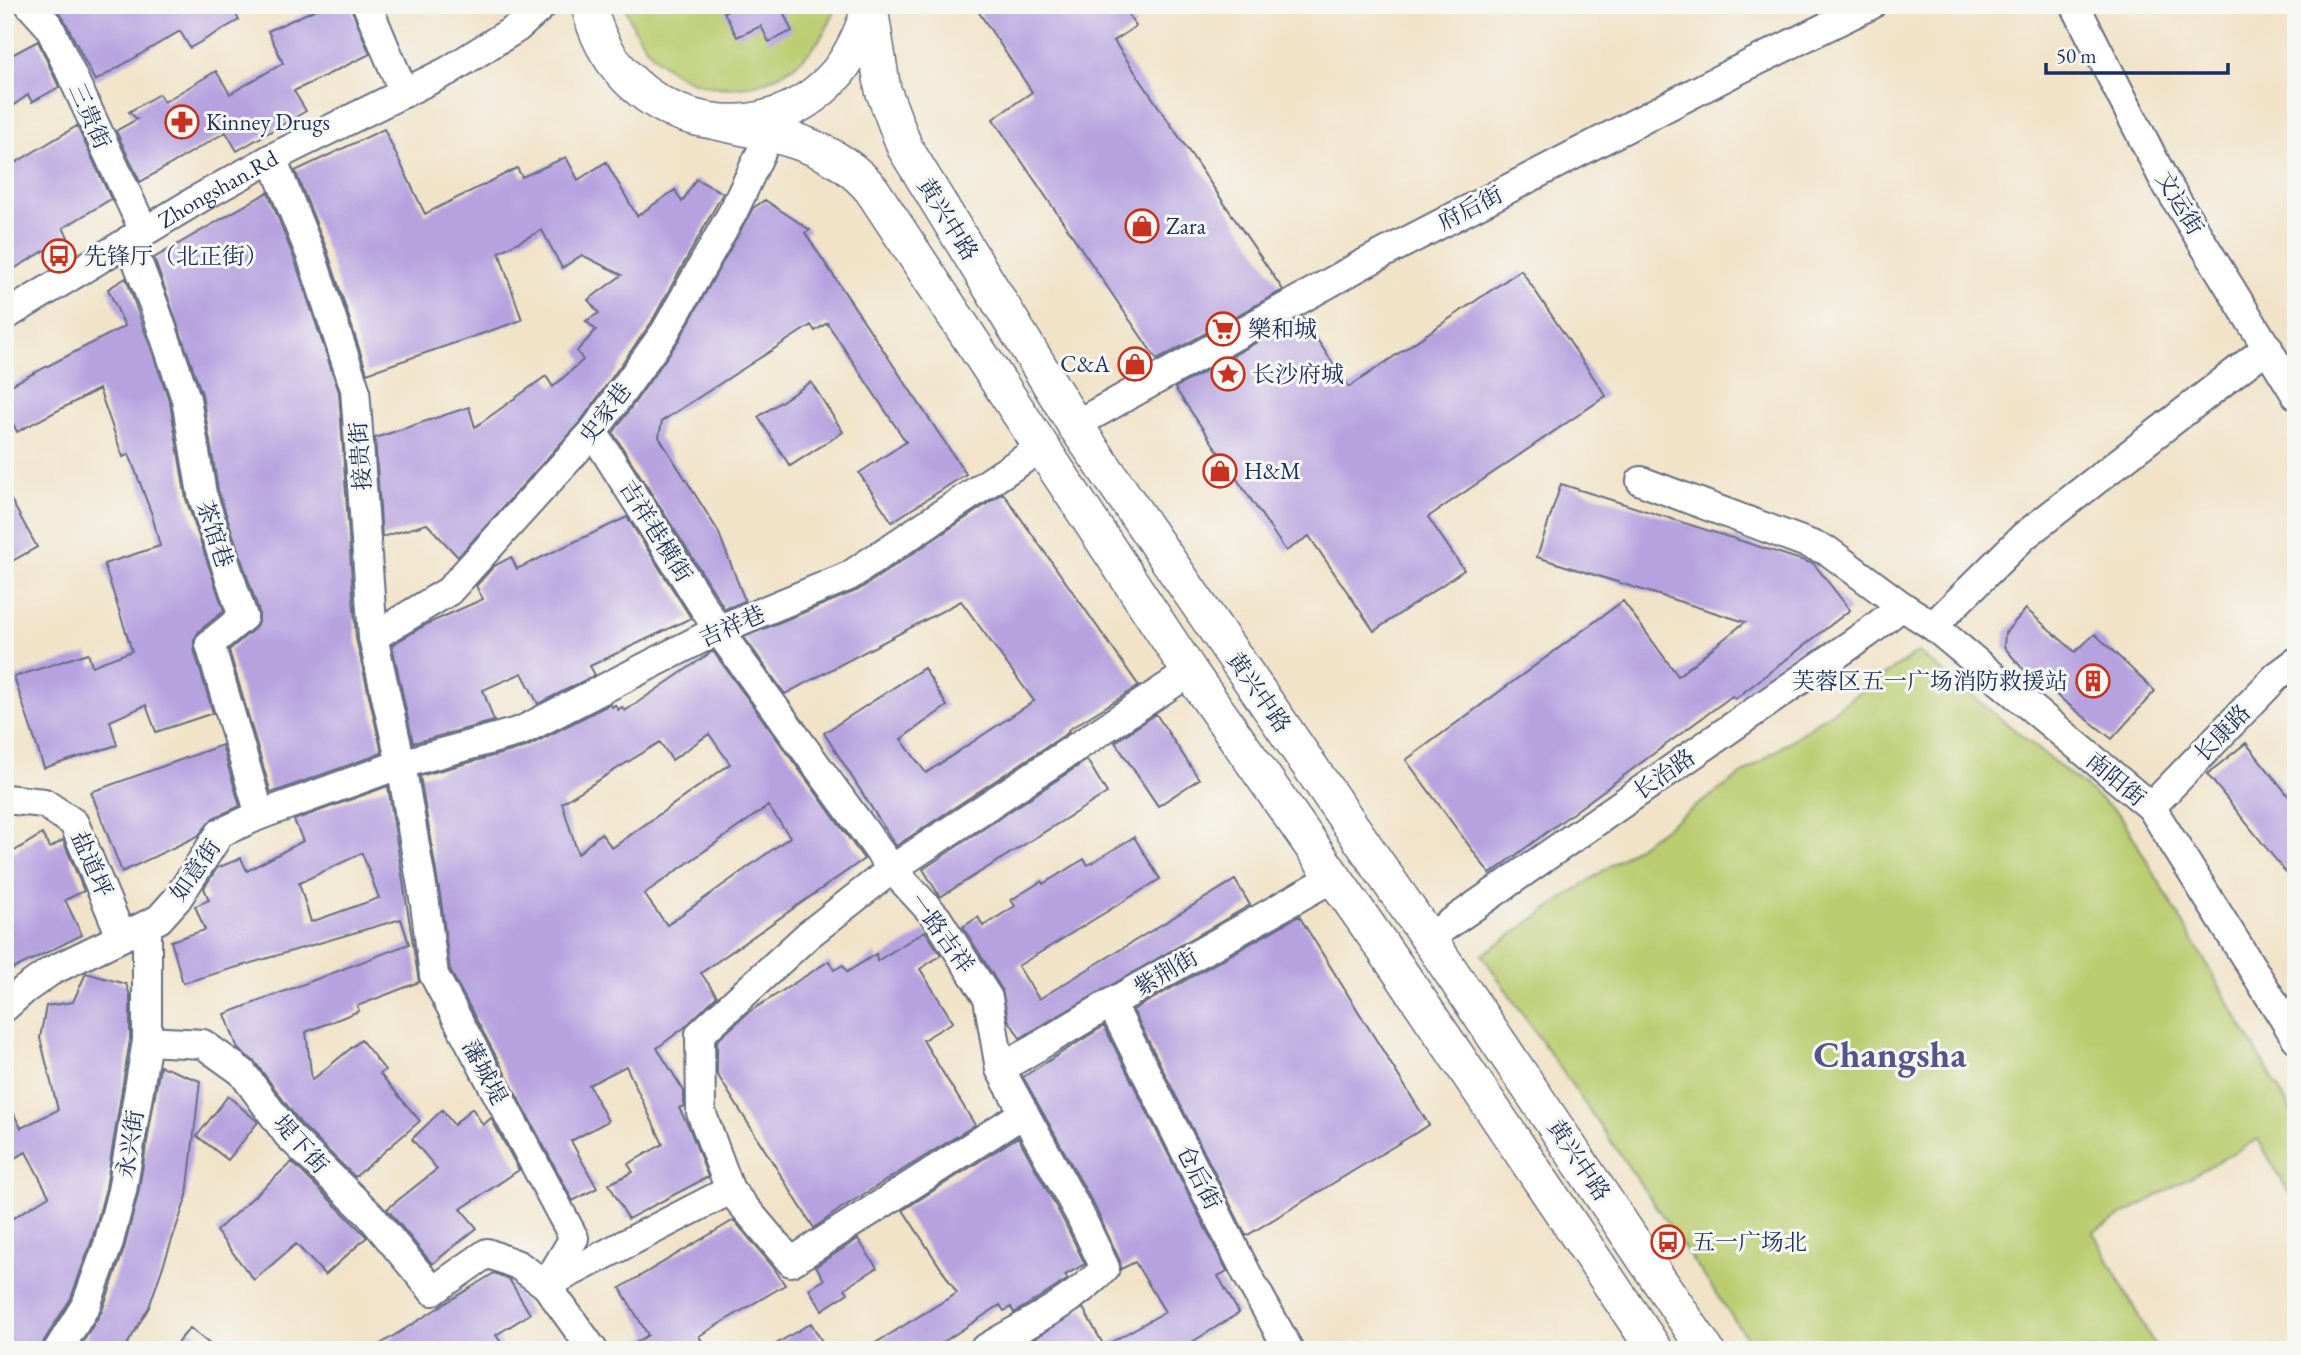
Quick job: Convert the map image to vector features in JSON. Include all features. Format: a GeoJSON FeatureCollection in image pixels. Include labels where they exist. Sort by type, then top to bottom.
{"type":"FeatureCollection","features":[{"type":"Feature","properties":{"kind":"main road","name":"黄兴中路"},"geometry":{"type":"LineString","coordinates":[[589,5],[599,40],[609,58],[638,90],[675,111],[770,133],[835,157],[858,173],[872,190],[1190,672],[1498,1114],[1656,1350]]}},
{"type":"Feature","properties":{"kind":"main road","name":"黄兴中路"},"geometry":{"type":"LineString","coordinates":[[870,6],[883,90],[905,148],[1075,425],[1433,945],[1706,1350]]}},
{"type":"Feature","properties":{"kind":"main road"},"geometry":{"type":"LineString","coordinates":[[716,121],[758,119],[779,113],[801,103],[820,89],[838,72],[852,53],[863,31],[870,6]]}},
{"type":"Feature","properties":{"kind":"street","name":"三贵街"},"geometry":{"type":"LineString","coordinates":[[30,5],[49,26],[137,235]]}},
{"type":"Feature","properties":{"kind":"street"},"geometry":{"type":"LineString","coordinates":[[367,5],[404,93]]}},
{"type":"Feature","properties":{"kind":"street","name":"Zhongshan.Rd"},"geometry":{"type":"LineString","coordinates":[[5,316],[137,235],[272,158],[404,93],[499,40],[543,5]]}},
{"type":"Feature","properties":{"kind":"street","name":"府后街"},"geometry":{"type":"LineString","coordinates":[[1075,425],[1365,262],[1734,72],[1871,5]]}},
{"type":"Feature","properties":{"kind":"street","name":"文运街"},"geometry":{"type":"LineString","coordinates":[[2076,5],[2164,180],[2296,395]]}},
{"type":"Feature","properties":{"kind":"street","name":"史家巷"},"geometry":{"type":"LineString","coordinates":[[373,637],[449,591],[593,432],[665,331],[734,210],[770,133]]}},
{"type":"Feature","properties":{"kind":"street","name":"接贵街"},"geometry":{"type":"LineString","coordinates":[[272,158],[311,254],[355,389],[373,637],[401,764]]}},
{"type":"Feature","properties":{"kind":"street","name":"茶馆巷"},"geometry":{"type":"LineString","coordinates":[[137,235],[155,308],[186,400],[202,494],[243,617],[210,644],[260,814]]}},
{"type":"Feature","properties":{"kind":"street"},"geometry":{"type":"LineString","coordinates":[[1933,626],[2024,536],[2268,347]]}},
{"type":"Feature","properties":{"kind":"street","name":"吉祥巷横街"},"geometry":{"type":"LineString","coordinates":[[593,432],[718,630]]}},
{"type":"Feature","properties":{"kind":"street","name":"吉祥巷"},"geometry":{"type":"LineString","coordinates":[[401,764],[522,731],[718,630],[849,576],[1042,447]]}},
{"type":"Feature","properties":{"kind":"street","name":"南阳街"},"geometry":{"type":"LineString","coordinates":[[1641,481],[1828,551],[1933,626],[2151,807],[2296,1038]]}},
{"type":"Feature","properties":{"kind":"street","name":"长治路"},"geometry":{"type":"LineString","coordinates":[[1433,945],[1433,935],[1902,606]]}},
{"type":"Feature","properties":{"kind":"street","name":"一路吉祥"},"geometry":{"type":"LineString","coordinates":[[718,630],[892,869],[937,918],[988,998],[1000,1069],[1080,1215],[1105,1268],[1018,1341]]}},
{"type":"Feature","properties":{"kind":"street","name":"长康路"},"geometry":{"type":"LineString","coordinates":[[2151,807],[2277,676],[2296,662]]}},
{"type":"Feature","properties":{"kind":"street"},"geometry":{"type":"LineString","coordinates":[[1024,1113],[791,1262],[730,1190],[701,1112],[700,1034],[808,935],[892,869],[1190,672]]}},
{"type":"Feature","properties":{"kind":"street","name":"如意街"},"geometry":{"type":"LineString","coordinates":[[5,1007],[51,971],[159,919],[177,899],[220,833],[260,814],[401,764]]}},
{"type":"Feature","properties":{"kind":"street","name":"藩城堤"},"geometry":{"type":"LineString","coordinates":[[401,764],[434,975],[574,1238],[545,1285]]}},
{"type":"Feature","properties":{"kind":"street","name":"盐道坪"},"geometry":{"type":"LineString","coordinates":[[5,799],[44,803],[74,822],[134,930]]}},
{"type":"Feature","properties":{"kind":"street","name":"紫荆街"},"geometry":{"type":"LineString","coordinates":[[1000,1069],[1334,877]]}},
{"type":"Feature","properties":{"kind":"street","name":"永兴街"},"geometry":{"type":"LineString","coordinates":[[58,1350],[86,1305],[108,1245],[122,1191],[147,1041],[134,930]]}},
{"type":"Feature","properties":{"kind":"street","name":"仓后街"},"geometry":{"type":"LineString","coordinates":[[1111,1003],[1248,1276],[1289,1350]]}},
{"type":"Feature","properties":{"kind":"street","name":"堤下街"},"geometry":{"type":"LineString","coordinates":[[147,1041],[203,1044],[242,1072],[288,1135],[370,1215],[433,1291],[488,1253],[517,1265],[545,1285]]}},
{"type":"Feature","properties":{"kind":"street"},"geometry":{"type":"LineString","coordinates":[[593,1350],[545,1285],[730,1190]]}},
{"type":"Feature","properties":{"kind":"street"},"geometry":{"type":"LineString","coordinates":[[983,1350],[1018,1341]]}},
{"type":"Feature","properties":{"kind":"green space"},"geometry":{"type":"Polygon","coordinates":[[[625,5],[837,5],[818,41],[792,67],[762,82],[729,88],[697,83],[667,67],[642,41],[625,5]]]}},
{"type":"Feature","properties":{"kind":"green space"},"geometry":{"type":"Polygon","coordinates":[[[1918,652],[2121,816],[2296,1119],[2296,1201],[2294,1202],[2258,1139],[2093,1232],[2157,1350],[1755,1350],[1482,955],[1918,652]]]}},
{"type":"Feature","properties":{"kind":"building"},"geometry":{"type":"Polygon","coordinates":[[[53,5],[230,5],[239,20],[190,48],[180,31],[95,81],[64,19],[53,5]]]}},
{"type":"Feature","properties":{"kind":"building"},"geometry":{"type":"Polygon","coordinates":[[[325,5],[350,5],[370,54],[294,91],[306,111],[237,151],[226,132],[140,182],[116,131],[137,119],[129,112],[159,94],[164,102],[216,71],[230,94],[283,63],[268,31],[325,5]]]}},
{"type":"Feature","properties":{"kind":"building"},"geometry":{"type":"Polygon","coordinates":[[[737,5],[803,5],[784,14],[792,31],[769,42],[761,26],[737,37],[724,12],[737,5]]]}},
{"type":"Feature","properties":{"kind":"building"},"geometry":{"type":"Polygon","coordinates":[[[974,5],[1122,5],[1136,26],[1114,41],[1283,290],[1157,360],[993,119],[1032,92],[974,5]]]}},
{"type":"Feature","properties":{"kind":"building"},"geometry":{"type":"Polygon","coordinates":[[[38,41],[59,87],[32,102],[28,95],[5,111],[6,58],[38,41]]]}},
{"type":"Feature","properties":{"kind":"building"},"geometry":{"type":"Polygon","coordinates":[[[77,126],[111,199],[63,228],[68,237],[5,274],[5,169],[77,126]]]}},
{"type":"Feature","properties":{"kind":"building"},"geometry":{"type":"Polygon","coordinates":[[[384,129],[425,214],[517,168],[522,177],[566,157],[578,180],[606,162],[637,216],[675,190],[682,202],[696,179],[723,193],[651,323],[580,422],[458,557],[427,524],[382,537],[375,438],[469,407],[475,427],[546,376],[553,387],[583,360],[577,351],[596,330],[586,321],[599,313],[588,300],[622,275],[582,255],[562,268],[542,230],[499,252],[522,320],[367,373],[327,250],[295,171],[384,129]]]}},
{"type":"Feature","properties":{"kind":"building"},"geometry":{"type":"Polygon","coordinates":[[[268,192],[295,261],[339,392],[356,638],[382,753],[271,793],[229,650],[254,629],[259,621],[259,612],[218,490],[202,394],[154,258],[268,192]]]}},
{"type":"Feature","properties":{"kind":"building"},"geometry":{"type":"Polygon","coordinates":[[[765,200],[810,230],[805,233],[966,474],[892,522],[859,473],[906,442],[827,323],[815,331],[811,325],[662,421],[659,437],[718,531],[745,601],[725,609],[613,433],[679,340],[753,208],[765,200]]]}},
{"type":"Feature","properties":{"kind":"building"},"geometry":{"type":"Polygon","coordinates":[[[1521,270],[1606,396],[1428,517],[1464,570],[1374,631],[1309,536],[1286,551],[1175,388],[1302,317],[1349,387],[1521,270]]]}},
{"type":"Feature","properties":{"kind":"building"},"geometry":{"type":"Polygon","coordinates":[[[126,278],[170,403],[186,499],[224,611],[199,631],[194,640],[194,649],[213,713],[156,732],[146,705],[110,721],[117,745],[44,768],[14,677],[88,653],[92,666],[132,651],[104,564],[160,546],[152,515],[129,454],[123,457],[99,389],[17,432],[5,407],[5,388],[125,326],[108,289],[126,278]]]}},
{"type":"Feature","properties":{"kind":"building"},"geometry":{"type":"Polygon","coordinates":[[[811,382],[843,432],[790,466],[758,417],[811,382]]]}},
{"type":"Feature","properties":{"kind":"building"},"geometry":{"type":"Polygon","coordinates":[[[1561,484],[1814,564],[1850,610],[1735,699],[1732,696],[1490,874],[1406,760],[1623,601],[1678,676],[1745,622],[1537,557],[1561,484]]]}},
{"type":"Feature","properties":{"kind":"building"},"geometry":{"type":"Polygon","coordinates":[[[5,489],[37,547],[5,565],[5,489]]]}},
{"type":"Feature","properties":{"kind":"building"},"geometry":{"type":"Polygon","coordinates":[[[1003,493],[1139,686],[1068,730],[1069,732],[896,846],[824,733],[924,668],[947,706],[901,739],[926,773],[1034,701],[961,601],[785,694],[744,637],[858,590],[1003,493]]]}},
{"type":"Feature","properties":{"kind":"building"},"geometry":{"type":"Polygon","coordinates":[[[627,517],[691,618],[590,666],[595,675],[538,704],[522,673],[483,690],[494,721],[413,743],[392,645],[427,624],[483,599],[476,586],[494,566],[511,557],[517,569],[627,517]]]}},
{"type":"Feature","properties":{"kind":"building","name":"芙蓉区五一广场消防救援站"},"geometry":{"type":"Polygon","coordinates":[[[2026,609],[2075,652],[2095,634],[2155,691],[2112,739],[2021,667],[2004,647],[2005,633],[2026,609]]]}},
{"type":"Feature","properties":{"kind":"building"},"geometry":{"type":"Polygon","coordinates":[[[713,651],[864,859],[701,973],[717,996],[685,1027],[657,1048],[684,1091],[684,1106],[679,1108],[708,1177],[628,1219],[609,1184],[633,1172],[628,1164],[663,1144],[626,1066],[589,1085],[608,1121],[571,1141],[597,1188],[573,1201],[450,970],[420,776],[526,747],[610,704],[612,707],[615,705],[618,710],[622,707],[625,711],[713,651]],[[709,734],[672,760],[660,742],[562,803],[578,854],[601,833],[612,848],[730,764],[709,734]],[[768,806],[644,894],[667,925],[790,837],[768,806]]]}},
{"type":"Feature","properties":{"kind":"building"},"geometry":{"type":"Polygon","coordinates":[[[1156,714],[1199,779],[1158,806],[1115,742],[1156,714]]]}},
{"type":"Feature","properties":{"kind":"building"},"geometry":{"type":"Polygon","coordinates":[[[2246,743],[2296,805],[2296,885],[2207,774],[2246,743]]]}},
{"type":"Feature","properties":{"kind":"building"},"geometry":{"type":"Polygon","coordinates":[[[222,745],[240,806],[213,818],[198,836],[122,872],[91,792],[222,745]]]}},
{"type":"Feature","properties":{"kind":"building"},"geometry":{"type":"Polygon","coordinates":[[[1087,760],[1107,793],[940,897],[923,869],[1087,760]]]}},
{"type":"Feature","properties":{"kind":"building"},"geometry":{"type":"Polygon","coordinates":[[[388,786],[419,982],[357,1006],[359,1011],[306,1032],[312,1080],[361,1040],[385,1070],[380,1074],[420,1121],[355,1177],[301,1124],[255,1062],[238,1049],[225,1014],[409,944],[401,919],[183,983],[171,941],[205,930],[195,906],[209,900],[204,888],[217,868],[241,858],[247,871],[303,841],[294,820],[388,786]],[[362,853],[299,883],[311,922],[379,898],[362,853]]]}},
{"type":"Feature","properties":{"kind":"building"},"geometry":{"type":"Polygon","coordinates":[[[42,834],[50,848],[63,840],[84,891],[65,900],[82,935],[5,973],[5,857],[42,834]]]}},
{"type":"Feature","properties":{"kind":"building"},"geometry":{"type":"Polygon","coordinates":[[[1134,837],[1160,879],[1018,966],[1039,999],[1235,880],[1250,905],[1020,1038],[1008,1019],[1002,990],[963,927],[978,917],[983,926],[1015,906],[1011,900],[1042,881],[1043,884],[1084,859],[1088,865],[1134,837]]]}},
{"type":"Feature","properties":{"kind":"building"},"geometry":{"type":"Polygon","coordinates":[[[1299,916],[1429,1125],[1246,1236],[1133,1010],[1299,916]]]}},
{"type":"Feature","properties":{"kind":"building"},"geometry":{"type":"Polygon","coordinates":[[[925,931],[941,955],[920,969],[953,1022],[923,1040],[975,1125],[814,1228],[717,1074],[717,1041],[749,1012],[829,961],[834,970],[843,965],[847,972],[876,954],[877,961],[925,931]]]}},
{"type":"Feature","properties":{"kind":"building"},"geometry":{"type":"Polygon","coordinates":[[[86,973],[126,984],[130,995],[130,1040],[106,1188],[92,1240],[71,1298],[41,1350],[5,1350],[5,1223],[49,1196],[26,1152],[5,1163],[5,1097],[21,1128],[58,1110],[40,1038],[46,1006],[73,1002],[86,973]]]}},
{"type":"Feature","properties":{"kind":"building"},"geometry":{"type":"Polygon","coordinates":[[[1104,1026],[1227,1271],[1218,1276],[1239,1313],[1179,1350],[1033,1350],[1029,1342],[1083,1308],[1104,1346],[1165,1312],[1135,1262],[1121,1269],[1120,1261],[1095,1207],[1023,1077],[1104,1026]]]}},
{"type":"Feature","properties":{"kind":"building"},"geometry":{"type":"Polygon","coordinates":[[[160,1066],[200,1081],[187,1196],[149,1307],[124,1350],[78,1350],[102,1311],[124,1249],[138,1194],[160,1066]]]}},
{"type":"Feature","properties":{"kind":"building"},"geometry":{"type":"Polygon","coordinates":[[[228,1096],[258,1122],[228,1160],[197,1136],[228,1096]]]}},
{"type":"Feature","properties":{"kind":"building"},"geometry":{"type":"Polygon","coordinates":[[[472,1108],[483,1125],[491,1118],[519,1170],[461,1209],[477,1228],[432,1264],[387,1209],[437,1169],[412,1139],[442,1110],[454,1125],[472,1108]]]}},
{"type":"Feature","properties":{"kind":"building"},"geometry":{"type":"Polygon","coordinates":[[[1018,1137],[1085,1264],[1065,1275],[1068,1279],[1014,1313],[1011,1307],[1004,1311],[1000,1305],[931,1350],[864,1350],[957,1293],[903,1210],[1018,1137]]]}},
{"type":"Feature","properties":{"kind":"building"},"geometry":{"type":"Polygon","coordinates":[[[292,1162],[367,1237],[325,1275],[296,1244],[254,1280],[216,1231],[292,1162]]]}},
{"type":"Feature","properties":{"kind":"building"},"geometry":{"type":"Polygon","coordinates":[[[734,1220],[785,1285],[699,1336],[707,1350],[625,1350],[648,1335],[620,1288],[734,1220]]]}},
{"type":"Feature","properties":{"kind":"building"},"geometry":{"type":"Polygon","coordinates":[[[858,1239],[877,1268],[845,1288],[848,1293],[822,1310],[809,1289],[824,1280],[816,1266],[858,1239]]]}},
{"type":"Feature","properties":{"kind":"building"},"geometry":{"type":"Polygon","coordinates":[[[494,1273],[509,1279],[530,1314],[496,1335],[506,1350],[371,1350],[494,1273]]]}},
{"type":"Feature","properties":{"kind":"building"},"geometry":{"type":"Polygon","coordinates":[[[811,1323],[827,1350],[766,1350],[811,1323]]]}},
{"type":"Feature","properties":{"kind":"building"},"geometry":{"type":"Polygon","coordinates":[[[190,1328],[217,1350],[171,1350],[190,1328]]]}},
{"type":"Feature","properties":{"kind":"place","name":"Kinney Drugs"},"geometry":{"type":"Point","coordinates":[182,122]}},
{"type":"Feature","properties":{"kind":"place","name":"Zara"},"geometry":{"type":"Point","coordinates":[1142,226]}},
{"type":"Feature","properties":{"kind":"place","name":"先锋厅（北正街）"},"geometry":{"type":"Point","coordinates":[59,256]}},
{"type":"Feature","properties":{"kind":"place","name":"樂和城"},"geometry":{"type":"Point","coordinates":[1223,329]}},
{"type":"Feature","properties":{"kind":"place","name":"C&A"},"geometry":{"type":"Point","coordinates":[1135,364]}},
{"type":"Feature","properties":{"kind":"place","name":"长沙府城"},"geometry":{"type":"Point","coordinates":[1228,374]}},
{"type":"Feature","properties":{"kind":"place","name":"H&M"},"geometry":{"type":"Point","coordinates":[1220,471]}},
{"type":"Feature","properties":{"kind":"place","name":"芙蓉区五一广场消防救援站"},"geometry":{"type":"Point","coordinates":[2093,681]}},
{"type":"Feature","properties":{"kind":"place","name":"五一广场北"},"geometry":{"type":"Point","coordinates":[1668,1242]}},
{"type":"Feature","properties":{"kind":"district","name":"Changsha"},"geometry":{"type":"Point","coordinates":[1890,1054]}}]}
